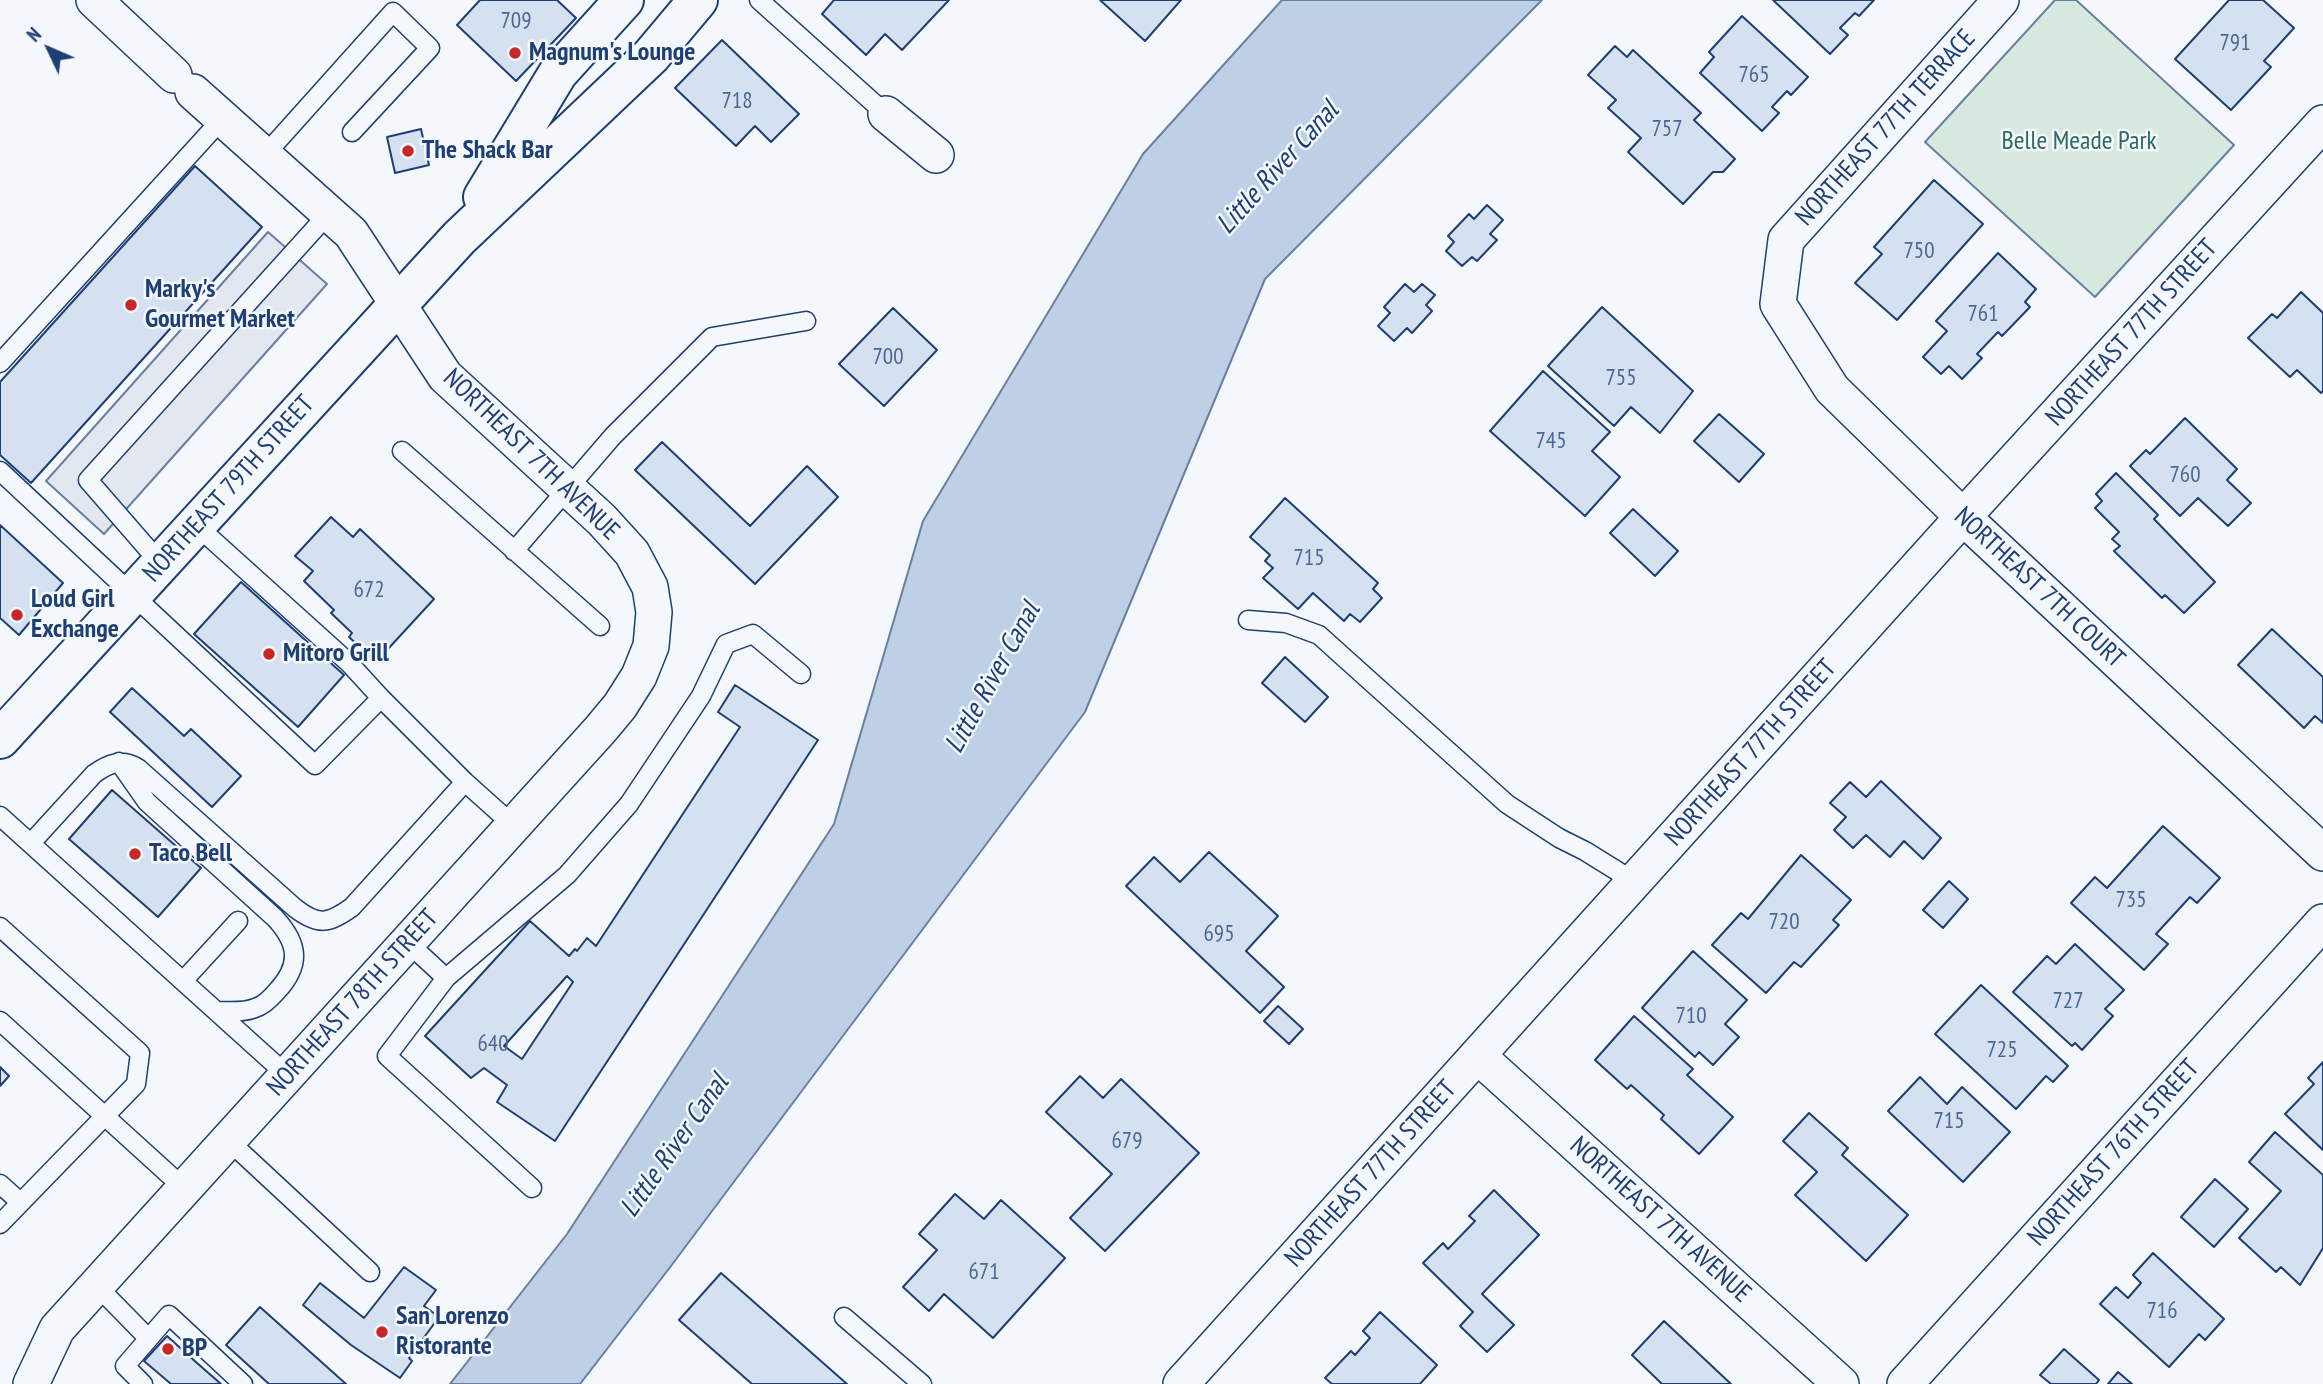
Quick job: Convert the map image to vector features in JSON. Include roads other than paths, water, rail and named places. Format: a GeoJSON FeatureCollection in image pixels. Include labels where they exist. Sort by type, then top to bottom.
{"type":"FeatureCollection","features":[{"type":"Feature","properties":{"kind":"main road","name":"NORTHEAST 79TH STREET"},"geometry":{"type":"LineString","coordinates":[[459,238],[558,73],[624,0]]}},
{"type":"Feature","properties":{"kind":"main road","name":"NORTHEAST 79TH STREET"},"geometry":{"type":"LineString","coordinates":[[0,739],[459,238],[651,56],[698,0]]}},
{"type":"Feature","properties":{"kind":"street","name":"NORTHEAST 7TH AVENUE"},"geometry":{"type":"LineString","coordinates":[[94,0],[263,157],[351,233],[445,376],[602,520],[632,553],[650,587],[654,612]]}},
{"type":"Feature","properties":{"kind":"street","name":"NORTHEAST 77TH TERRACE"},"geometry":{"type":"LineString","coordinates":[[1778,304],[1786,240],[2001,0]]}},
{"type":"Feature","properties":{"kind":"street"},"geometry":{"type":"LineString","coordinates":[[886,114],[936,155]]}},
{"type":"Feature","properties":{"kind":"street","name":"NORTHEAST 77TH STREET"},"geometry":{"type":"LineString","coordinates":[[1181,1384],[2323,123]]}},
{"type":"Feature","properties":{"kind":"street","name":"NORTHEAST 7TH COURT"},"geometry":{"type":"LineString","coordinates":[[1778,304],[1832,389],[1964,517],[2323,853]]}},
{"type":"Feature","properties":{"kind":"street","name":"NORTHEAST 78TH STREET"},"geometry":{"type":"LineString","coordinates":[[31,1384],[57,1329],[620,706],[639,676],[651,646],[654,612]]}},
{"type":"Feature","properties":{"kind":"street","name":"NORTHEAST 76TH STREET"},"geometry":{"type":"LineString","coordinates":[[1905,1384],[2323,922]]}},
{"type":"Feature","properties":{"kind":"street","name":"NORTHEAST 7TH AVENUE"},"geometry":{"type":"LineString","coordinates":[[1478,1056],[1841,1384]]}},
{"type":"Feature","properties":{"kind":"lane"},"geometry":{"type":"LineString","coordinates":[[760,0],[886,114]]}},
{"type":"Feature","properties":{"kind":"lane"},"geometry":{"type":"LineString","coordinates":[[263,157],[393,12],[430,48],[352,132]]}},
{"type":"Feature","properties":{"kind":"lane"},"geometry":{"type":"LineString","coordinates":[[0,363],[222,119]]}},
{"type":"Feature","properties":{"kind":"lane"},"geometry":{"type":"LineString","coordinates":[[161,564],[88,480],[329,213]]}},
{"type":"Feature","properties":{"kind":"lane"},"geometry":{"type":"LineString","coordinates":[[514,551],[613,436],[712,337],[806,321]]}},
{"type":"Feature","properties":{"kind":"lane"},"geometry":{"type":"LineString","coordinates":[[402,451],[600,626]]}},
{"type":"Feature","properties":{"kind":"lane"},"geometry":{"type":"LineString","coordinates":[[0,471],[315,765],[381,698]]}},
{"type":"Feature","properties":{"kind":"lane"},"geometry":{"type":"LineString","coordinates":[[196,525],[349,663],[465,782],[513,825]]}},
{"type":"Feature","properties":{"kind":"lane"},"geometry":{"type":"LineString","coordinates":[[1248,620],[1286,623],[1319,635],[1507,804],[1635,882]]}},
{"type":"Feature","properties":{"kind":"lane"},"geometry":{"type":"LineString","coordinates":[[532,1188],[387,1056],[446,978],[567,875],[629,804],[701,696],[726,644],[753,635],[801,674]]}},
{"type":"Feature","properties":{"kind":"lane"},"geometry":{"type":"LineString","coordinates":[[31,843],[93,774],[105,766],[119,762],[130,763],[305,916],[317,921],[328,921],[352,907],[465,782]]}},
{"type":"Feature","properties":{"kind":"lane"},"geometry":{"type":"LineString","coordinates":[[119,762],[147,802],[275,918],[292,940],[296,955],[291,972],[271,999],[256,1008],[216,1011]]}},
{"type":"Feature","properties":{"kind":"lane"},"geometry":{"type":"LineString","coordinates":[[0,816],[288,1076]]}},
{"type":"Feature","properties":{"kind":"lane"},"geometry":{"type":"LineString","coordinates":[[183,981],[238,921]]}},
{"type":"Feature","properties":{"kind":"lane"},"geometry":{"type":"LineString","coordinates":[[0,1224],[136,1084],[140,1053],[1,929]]}},
{"type":"Feature","properties":{"kind":"lane"},"geometry":{"type":"LineString","coordinates":[[407,943],[446,978]]}},
{"type":"Feature","properties":{"kind":"lane"},"geometry":{"type":"LineString","coordinates":[[0,1021],[185,1189]]}},
{"type":"Feature","properties":{"kind":"lane"},"geometry":{"type":"LineString","coordinates":[[229,1141],[370,1272]]}},
{"type":"Feature","properties":{"kind":"lane"},"geometry":{"type":"LineString","coordinates":[[0,1184],[20,1202]]}},
{"type":"Feature","properties":{"kind":"lane"},"geometry":{"type":"LineString","coordinates":[[97,1286],[148,1338]]}},
{"type":"Feature","properties":{"kind":"lane"},"geometry":{"type":"LineString","coordinates":[[143,1384],[125,1366],[169,1315],[202,1357],[243,1384]]}},
{"type":"Feature","properties":{"kind":"lane"},"geometry":{"type":"LineString","coordinates":[[845,1317],[922,1384]]}},
{"type":"Feature","properties":{"kind":"water","name":"Little River Canal"},"geometry":{"type":"Polygon","coordinates":[[[1282,0],[1542,0],[1265,279],[1085,712],[580,1384],[450,1384],[567,1234],[834,824],[923,521],[1143,154],[1282,0]]]}},
{"type":"Feature","properties":{"kind":"place","name":"Magnum's Lounge"},"geometry":{"type":"Point","coordinates":[515,53]}},
{"type":"Feature","properties":{"kind":"place","name":"The Shack Bar"},"geometry":{"type":"Point","coordinates":[408,151]}},
{"type":"Feature","properties":{"kind":"place","name":"Marky's Gourmet Market"},"geometry":{"type":"Point","coordinates":[131,305]}},
{"type":"Feature","properties":{"kind":"place","name":"Loud Girl Exchange"},"geometry":{"type":"Point","coordinates":[17,615]}},
{"type":"Feature","properties":{"kind":"place","name":"Mitoro Grill"},"geometry":{"type":"Point","coordinates":[269,654]}},
{"type":"Feature","properties":{"kind":"place","name":"Taco Bell"},"geometry":{"type":"Point","coordinates":[135,854]}},
{"type":"Feature","properties":{"kind":"place","name":"San Lorenzo Ristorante"},"geometry":{"type":"Point","coordinates":[382,1332]}},
{"type":"Feature","properties":{"kind":"place","name":"BP"},"geometry":{"type":"Point","coordinates":[168,1349]}},
{"type":"Feature","properties":{"kind":"park label","name":"Belle Meade Park"},"geometry":{"type":"Point","coordinates":[2079,142]}}]}
